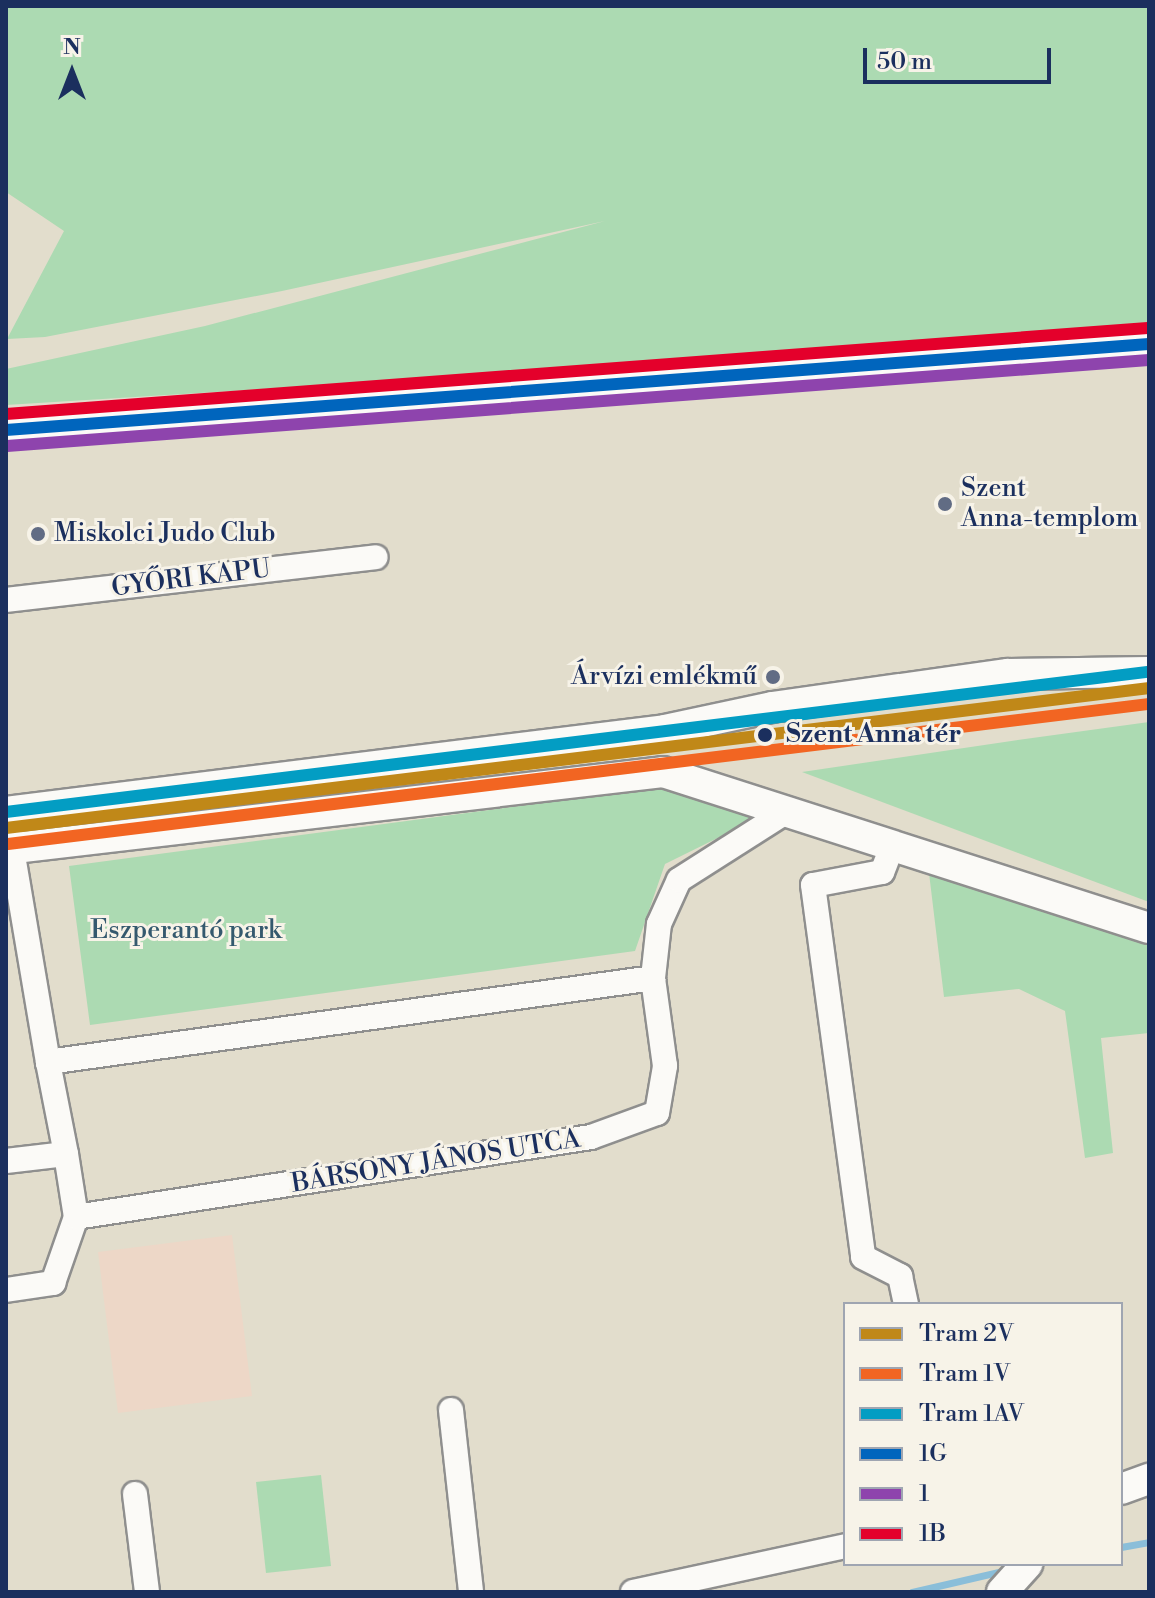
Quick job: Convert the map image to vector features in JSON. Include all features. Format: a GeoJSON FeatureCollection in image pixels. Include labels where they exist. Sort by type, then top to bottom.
{"type":"FeatureCollection","features":[{"type":"Feature","properties":{"kind":"street"},"geometry":{"type":"LineString","coordinates":[[6,430],[1149,344]]}},
{"type":"Feature","properties":{"kind":"street","name":"GYŐRI KAPU"},"geometry":{"type":"LineString","coordinates":[[6,600],[376,557]]}},
{"type":"Feature","properties":{"kind":"street"},"geometry":{"type":"LineString","coordinates":[[6,1290],[53,1283],[76,1217],[9,848],[6,813],[665,730],[772,707],[996,675],[1149,672]]}},
{"type":"Feature","properties":{"kind":"street"},"geometry":{"type":"LineString","coordinates":[[9,848],[663,772],[1149,928]]}},
{"type":"Feature","properties":{"kind":"street","name":"BÁRSONY JÁNOS UTCA"},"geometry":{"type":"LineString","coordinates":[[76,1217],[591,1137],[657,1113],[665,1066],[653,978],[659,924],[679,880],[789,810]]}},
{"type":"Feature","properties":{"kind":"street"},"geometry":{"type":"LineString","coordinates":[[893,844],[882,872],[813,885],[863,1257],[900,1276],[906,1302]]}},
{"type":"Feature","properties":{"kind":"street"},"geometry":{"type":"LineString","coordinates":[[48,1062],[653,978]]}},
{"type":"Feature","properties":{"kind":"street"},"geometry":{"type":"LineString","coordinates":[[6,1161],[66,1154]]}},
{"type":"Feature","properties":{"kind":"street"},"geometry":{"type":"LineString","coordinates":[[451,1410],[471,1592]]}},
{"type":"Feature","properties":{"kind":"street"},"geometry":{"type":"LineString","coordinates":[[1123,1488],[1149,1479]]}},
{"type":"Feature","properties":{"kind":"street"},"geometry":{"type":"LineString","coordinates":[[135,1494],[147,1592]]}},
{"type":"Feature","properties":{"kind":"street"},"geometry":{"type":"LineString","coordinates":[[633,1592],[843,1546]]}},
{"type":"Feature","properties":{"kind":"street"},"geometry":{"type":"LineString","coordinates":[[1004,1589],[1025,1566]]}},
{"type":"Feature","properties":{"kind":"shaded area"},"geometry":{"type":"Polygon","coordinates":[[[232,1235],[252,1396],[118,1413],[98,1252],[232,1235]]]}},
{"type":"Feature","properties":{"kind":"green space"},"geometry":{"type":"Polygon","coordinates":[[[6,6],[1149,6],[1149,324],[456,377],[6,405],[6,369],[205,326],[605,221],[282,291],[45,337],[7,339],[64,231],[6,192],[6,6]]]}},
{"type":"Feature","properties":{"kind":"green space","name":"Szent Anna tér"},"geometry":{"type":"Polygon","coordinates":[[[1149,722],[1149,902],[802,772],[1025,739],[1149,722]]]}},
{"type":"Feature","properties":{"kind":"green space","name":"Eszperantó park"},"geometry":{"type":"Polygon","coordinates":[[[670,786],[758,818],[665,864],[635,951],[90,1025],[69,866],[670,786]]]}},
{"type":"Feature","properties":{"kind":"green space"},"geometry":{"type":"Polygon","coordinates":[[[929,873],[1149,943],[1149,1033],[1101,1038],[1113,1153],[1085,1158],[1065,1011],[1019,989],[944,997],[929,873]]]}},
{"type":"Feature","properties":{"kind":"green space"},"geometry":{"type":"Polygon","coordinates":[[[321,1475],[331,1566],[266,1573],[256,1482],[321,1475]]]}},
{"type":"Feature","properties":{"kind":"waterway"},"geometry":{"type":"LineString","coordinates":[[1123,1547],[1149,1542]]}},
{"type":"Feature","properties":{"kind":"waterway"},"geometry":{"type":"LineString","coordinates":[[912,1592],[1007,1570]]}},
{"type":"Feature","properties":{"kind":"tram line","name":"1AV"},"geometry":{"type":"LineString","coordinates":[[6,812],[1147,672]]}},
{"type":"Feature","properties":{"kind":"tram line","name":"2V"},"geometry":{"type":"LineString","coordinates":[[6,828],[1149,688]]}},
{"type":"Feature","properties":{"kind":"tram line","name":"1V"},"geometry":{"type":"LineString","coordinates":[[8,844],[1149,704]]}},
{"type":"Feature","properties":{"kind":"transit line","name":"1B"},"geometry":{"type":"LineString","coordinates":[[6,414],[1148,328]]}},
{"type":"Feature","properties":{"kind":"transit line","name":"1G"},"geometry":{"type":"LineString","coordinates":[[6,430],[1149,344]]}},
{"type":"Feature","properties":{"kind":"transit line","name":"1"},"geometry":{"type":"LineString","coordinates":[[7,446],[1149,360]]}},
{"type":"Feature","properties":{"kind":"place","name":"Szent Anna-templom"},"geometry":{"type":"Point","coordinates":[945,504]}},
{"type":"Feature","properties":{"kind":"place","name":"Miskolci Judo Club"},"geometry":{"type":"Point","coordinates":[38,534]}},
{"type":"Feature","properties":{"kind":"place","name":"Árvízi emlékmű"},"geometry":{"type":"Point","coordinates":[773,677]}},
{"type":"Feature","properties":{"kind":"place","name":"Szent Anna tér"},"geometry":{"type":"Point","coordinates":[765,735]}}]}
